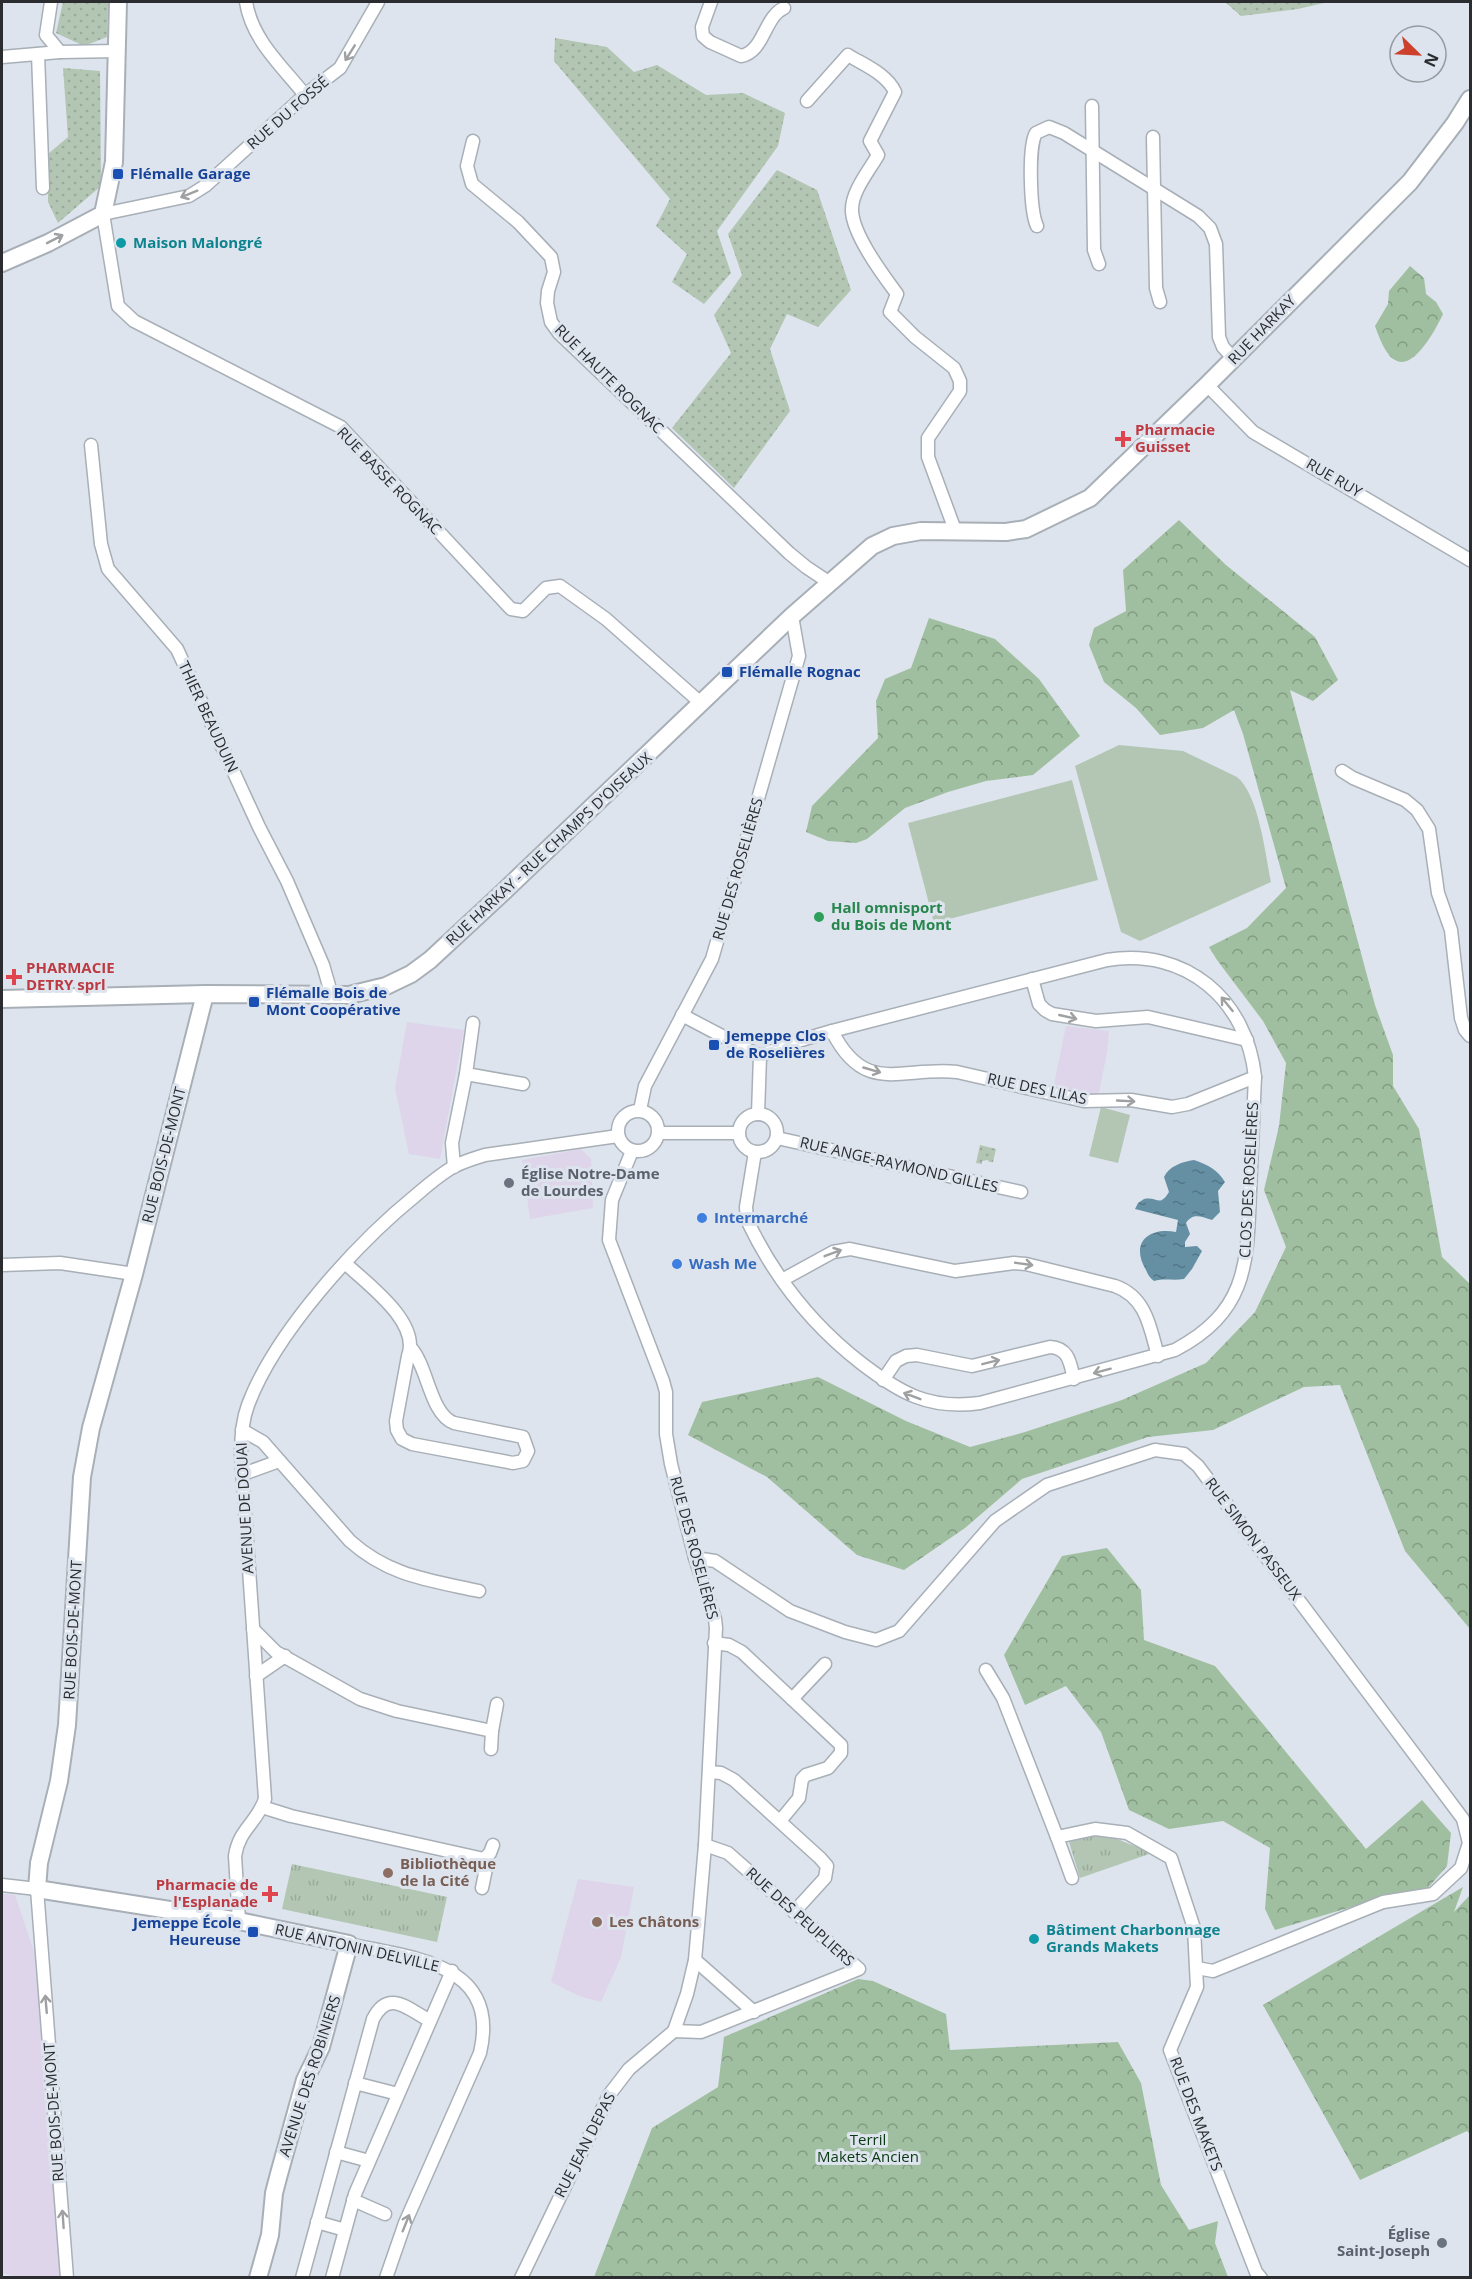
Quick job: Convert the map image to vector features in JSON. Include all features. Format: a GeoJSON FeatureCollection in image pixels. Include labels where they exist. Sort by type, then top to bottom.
{"type":"FeatureCollection","features":[{"type":"Feature","properties":{"kind":"street"},"geometry":{"type":"LineString","coordinates":[[51,2],[46,35],[60,52]]}},
{"type":"Feature","properties":{"kind":"street"},"geometry":{"type":"LineString","coordinates":[[2,263],[48,243],[103,214],[114,162],[118,2]]}},
{"type":"Feature","properties":{"kind":"street"},"geometry":{"type":"LineString","coordinates":[[246,2],[256,36],[305,95]]}},
{"type":"Feature","properties":{"kind":"street","name":"RUE DU FOSSÉ"},"geometry":{"type":"LineString","coordinates":[[103,214],[189,196],[206,186],[305,95],[340,68],[378,2]]}},
{"type":"Feature","properties":{"kind":"street"},"geometry":{"type":"LineString","coordinates":[[711,2],[702,27],[703,36],[720,48],[741,56],[752,52],[775,15],[784,8]]}},
{"type":"Feature","properties":{"kind":"street"},"geometry":{"type":"LineString","coordinates":[[2,57],[60,52],[117,51]]}},
{"type":"Feature","properties":{"kind":"street"},"geometry":{"type":"LineString","coordinates":[[38,54],[43,188]]}},
{"type":"Feature","properties":{"kind":"street"},"geometry":{"type":"LineString","coordinates":[[807,101],[848,55],[884,78],[895,92],[870,141],[878,155],[858,190],[852,210],[858,232],[897,294],[890,312],[915,337],[954,368],[960,381],[960,391],[928,438],[928,457],[955,530]]}},
{"type":"Feature","properties":{"kind":"street","name":"RUE HARKAY"},"geometry":{"type":"LineString","coordinates":[[1026,529],[1090,498],[1207,385],[1410,182],[1455,123],[1470,99]]}},
{"type":"Feature","properties":{"kind":"street"},"geometry":{"type":"LineString","coordinates":[[1092,106],[1094,250],[1099,264]]}},
{"type":"Feature","properties":{"kind":"street"},"geometry":{"type":"LineString","coordinates":[[1037,226],[1032,212],[1031,144],[1035,133],[1044,128],[1053,128],[1204,221],[1212,232],[1216,252],[1219,337],[1223,347],[1233,358]]}},
{"type":"Feature","properties":{"kind":"street"},"geometry":{"type":"LineString","coordinates":[[1152,137],[1156,288],[1160,302]]}},
{"type":"Feature","properties":{"kind":"street","name":"RUE HAUTE ROGNAC"},"geometry":{"type":"LineString","coordinates":[[473,141],[467,166],[472,184],[518,222],[551,256],[554,272],[547,303],[551,322],[559,333],[789,553],[830,583]]}},
{"type":"Feature","properties":{"kind":"street","name":"RUE BASSE ROGNAC"},"geometry":{"type":"LineString","coordinates":[[103,214],[118,306],[134,321],[341,427],[511,609],[523,611],[546,588],[560,586],[606,620],[702,704]]}},
{"type":"Feature","properties":{"kind":"street","name":"RUE RUY"},"geometry":{"type":"LineString","coordinates":[[1207,385],[1253,432],[1470,560]]}},
{"type":"Feature","properties":{"kind":"street","name":"THIER BEAUDUIN"},"geometry":{"type":"LineString","coordinates":[[91,445],[101,544],[108,569],[177,649],[259,827],[287,881],[323,965],[332,996]]}},
{"type":"Feature","properties":{"kind":"street","name":"RUE HARKAY - RUE CHAMPS D'OISEAUX"},"geometry":{"type":"LineString","coordinates":[[2,999],[205,994],[332,996],[376,990],[399,981],[425,964],[702,704],[792,616],[862,553],[893,536],[921,531],[1006,532],[1026,529]]}},
{"type":"Feature","properties":{"kind":"street","name":"RUE DES ROSELIÈRES"},"geometry":{"type":"LineString","coordinates":[[640,1110],[645,1086],[712,958],[799,656],[792,616]]}},
{"type":"Feature","properties":{"kind":"street"},"geometry":{"type":"LineString","coordinates":[[1342,771],[1413,805],[1429,829],[1438,893],[1450,930],[1463,1025],[1470,1036]]}},
{"type":"Feature","properties":{"kind":"street","name":"CLOS DES ROSELIÈRES"},"geometry":{"type":"LineString","coordinates":[[755,1152],[746,1214],[750,1227],[782,1280],[803,1310],[828,1336],[883,1380],[918,1399],[960,1405],[980,1403],[1158,1356],[1182,1347],[1206,1330],[1223,1313],[1239,1284],[1246,1259],[1255,1077],[1253,1060],[1247,1040],[1230,1008],[1212,988],[1189,972],[1167,963],[1140,958],[1116,958],[832,1031],[760,1056]]}},
{"type":"Feature","properties":{"kind":"street"},"geometry":{"type":"LineString","coordinates":[[1032,979],[1039,1004],[1052,1014],[1095,1021],[1148,1017],[1247,1040]]}},
{"type":"Feature","properties":{"kind":"street","name":"RUE BOIS-DE-MONT"},"geometry":{"type":"LineString","coordinates":[[67,2277],[37,1889],[39,1863],[59,1781],[67,1725],[82,1477],[92,1428],[134,1274],[205,994]]}},
{"type":"Feature","properties":{"kind":"street"},"geometry":{"type":"LineString","coordinates":[[682,1015],[760,1056],[758,1114]]}},
{"type":"Feature","properties":{"kind":"street"},"geometry":{"type":"LineString","coordinates":[[454,1167],[452,1143],[466,1074],[466,1057],[473,1023]]}},
{"type":"Feature","properties":{"kind":"street","name":"RUE DES LILAS"},"geometry":{"type":"LineString","coordinates":[[832,1031],[849,1057],[860,1067],[870,1071],[901,1075],[957,1072],[1084,1101],[1122,1100],[1182,1107],[1255,1077]]}},
{"type":"Feature","properties":{"kind":"street"},"geometry":{"type":"LineString","coordinates":[[466,1074],[523,1084]]}},
{"type":"Feature","properties":{"kind":"street"},"geometry":{"type":"LineString","coordinates":[[640,1110],[650,1114],[657,1122],[659,1133],[650,1149],[641,1152],[632,1151],[623,1145],[618,1136],[619,1123],[628,1113],[640,1110]]}},
{"type":"Feature","properties":{"kind":"street"},"geometry":{"type":"LineString","coordinates":[[758,1114],[769,1117],[773,1121],[777,1138],[766,1151],[755,1152],[742,1144],[739,1133],[740,1127],[747,1118],[758,1114]]}},
{"type":"Feature","properties":{"kind":"street"},"geometry":{"type":"LineString","coordinates":[[659,1133],[739,1133]]}},
{"type":"Feature","properties":{"kind":"street","name":"AVENUE DE DOUAI"},"geometry":{"type":"LineString","coordinates":[[262,1807],[265,1788],[243,1474],[242,1430],[248,1405],[270,1362],[305,1311],[345,1263],[380,1226],[454,1167],[485,1155],[618,1136]]}},
{"type":"Feature","properties":{"kind":"street","name":"RUE ANGE-RAYMOND GILLES"},"geometry":{"type":"LineString","coordinates":[[777,1138],[1021,1192]]}},
{"type":"Feature","properties":{"kind":"street","name":"RUE DES ROSELIÈRES"},"geometry":{"type":"LineString","coordinates":[[632,1151],[612,1200],[609,1240],[663,1381],[666,1392],[666,1434],[671,1464],[695,1558],[715,1620],[705,1845],[695,1960],[687,1994],[674,2031]]}},
{"type":"Feature","properties":{"kind":"street"},"geometry":{"type":"LineString","coordinates":[[782,1280],[833,1252],[850,1248],[955,1271],[1014,1263],[1032,1265],[1128,1291],[1137,1299],[1145,1312],[1158,1356]]}},
{"type":"Feature","properties":{"kind":"street"},"geometry":{"type":"LineString","coordinates":[[2,1265],[60,1263],[134,1274]]}},
{"type":"Feature","properties":{"kind":"street"},"geometry":{"type":"LineString","coordinates":[[345,1263],[392,1307],[405,1328],[411,1348],[419,1358],[444,1417],[454,1423],[520,1436],[527,1445],[523,1461],[513,1463],[412,1444],[402,1439],[397,1430],[396,1421],[411,1348]]}},
{"type":"Feature","properties":{"kind":"street"},"geometry":{"type":"LineString","coordinates":[[883,1380],[896,1361],[906,1356],[918,1355],[972,1366],[1050,1347],[1060,1349],[1065,1353],[1074,1378]]}},
{"type":"Feature","properties":{"kind":"street"},"geometry":{"type":"LineString","coordinates":[[242,1430],[263,1442],[350,1541],[373,1559],[402,1573],[479,1591]]}},
{"type":"Feature","properties":{"kind":"street","name":"RUE SIMON PASSEUX"},"geometry":{"type":"LineString","coordinates":[[695,1558],[715,1561],[790,1611],[845,1632],[876,1640],[899,1631],[995,1521],[1047,1485],[1155,1450],[1184,1454],[1198,1466],[1463,1819],[1469,1843],[1461,1868],[1433,1894],[1383,1902],[1213,1971],[1197,1968]]}},
{"type":"Feature","properties":{"kind":"street"},"geometry":{"type":"LineString","coordinates":[[243,1474],[279,1461]]}},
{"type":"Feature","properties":{"kind":"street"},"geometry":{"type":"LineString","coordinates":[[253,1629],[270,1647],[354,1696],[373,1704],[492,1731]]}},
{"type":"Feature","properties":{"kind":"street"},"geometry":{"type":"LineString","coordinates":[[714,1643],[729,1645],[742,1652],[838,1741],[842,1748],[837,1758],[828,1767],[806,1775],[802,1779],[799,1798],[780,1821]]}},
{"type":"Feature","properties":{"kind":"street"},"geometry":{"type":"LineString","coordinates":[[256,1676],[285,1656]]}},
{"type":"Feature","properties":{"kind":"street"},"geometry":{"type":"LineString","coordinates":[[792,1699],[825,1664]]}},
{"type":"Feature","properties":{"kind":"street"},"geometry":{"type":"LineString","coordinates":[[986,1670],[1003,1698],[1072,1878]]}},
{"type":"Feature","properties":{"kind":"street"},"geometry":{"type":"LineString","coordinates":[[491,1749],[498,1704]]}},
{"type":"Feature","properties":{"kind":"street"},"geometry":{"type":"LineString","coordinates":[[709,1772],[722,1773],[734,1780],[827,1866],[825,1878],[794,1912]]}},
{"type":"Feature","properties":{"kind":"street"},"geometry":{"type":"LineString","coordinates":[[239,1921],[235,1856],[237,1846],[240,1836],[262,1807],[291,1816],[484,1859],[487,1864],[482,1888]]}},
{"type":"Feature","properties":{"kind":"street","name":"RUE DES MAKETS"},"geometry":{"type":"LineString","coordinates":[[1057,1837],[1095,1829],[1126,1833],[1171,1858],[1194,1928],[1197,1987],[1170,2050],[1256,2272],[1261,2277]]}},
{"type":"Feature","properties":{"kind":"street"},"geometry":{"type":"LineString","coordinates":[[484,1859],[490,1853],[493,1845]]}},
{"type":"Feature","properties":{"kind":"street","name":"RUE DES PEUPLIERS"},"geometry":{"type":"LineString","coordinates":[[705,1845],[728,1852],[859,1969],[754,2012]]}},
{"type":"Feature","properties":{"kind":"street"},"geometry":{"type":"LineString","coordinates":[[2,1885],[37,1889]]}},
{"type":"Feature","properties":{"kind":"street","name":"RUE ANTONIN DELVILLE"},"geometry":{"type":"LineString","coordinates":[[37,1889],[239,1921],[425,1960],[452,1971],[473,1991],[482,2013],[482,2040],[477,2060],[405,2223],[386,2277]]}},
{"type":"Feature","properties":{"kind":"street","name":"AVENUE DES ROBINIERS"},"geometry":{"type":"LineString","coordinates":[[258,2277],[270,2235],[274,2193],[279,2174],[305,2080],[321,2047],[350,1944]]}},
{"type":"Feature","properties":{"kind":"street"},"geometry":{"type":"LineString","coordinates":[[674,2031],[701,2032],[754,2012],[695,1960]]}},
{"type":"Feature","properties":{"kind":"street"},"geometry":{"type":"LineString","coordinates":[[332,2277],[353,2200],[452,1971]]}},
{"type":"Feature","properties":{"kind":"street"},"geometry":{"type":"LineString","coordinates":[[302,2277],[373,2019],[383,2007],[393,2004],[404,2005],[429,2020]]}},
{"type":"Feature","properties":{"kind":"street","name":"RUE JEAN DEPAS"},"geometry":{"type":"LineString","coordinates":[[521,2277],[609,2094],[629,2068],[674,2031]]}},
{"type":"Feature","properties":{"kind":"street"},"geometry":{"type":"LineString","coordinates":[[355,2083],[398,2094]]}},
{"type":"Feature","properties":{"kind":"street"},"geometry":{"type":"LineString","coordinates":[[336,2152],[369,2161]]}},
{"type":"Feature","properties":{"kind":"street"},"geometry":{"type":"LineString","coordinates":[[353,2200],[385,2214]]}},
{"type":"Feature","properties":{"kind":"street"},"geometry":{"type":"LineString","coordinates":[[317,2222],[345,2230]]}},
{"type":"Feature","properties":{"kind":"shaded area"},"geometry":{"type":"Polygon","coordinates":[[[407,1022],[464,1030],[440,1159],[409,1154],[395,1088],[407,1022]]]}},
{"type":"Feature","properties":{"kind":"shaded area"},"geometry":{"type":"Polygon","coordinates":[[[1066,1026],[1109,1031],[1098,1097],[1053,1089],[1066,1026]]]}},
{"type":"Feature","properties":{"kind":"shaded area"},"geometry":{"type":"Polygon","coordinates":[[[581,1149],[591,1159],[593,1208],[530,1219],[522,1160],[581,1149]]]}},
{"type":"Feature","properties":{"kind":"shaded area","name":"Les Châtons"},"geometry":{"type":"Polygon","coordinates":[[[578,1879],[634,1887],[621,1957],[601,2002],[579,1996],[551,1982],[578,1879]]]}},
{"type":"Feature","properties":{"kind":"shaded area"},"geometry":{"type":"Polygon","coordinates":[[[2,1894],[15,1895],[34,1951],[61,2277],[17,2277],[2,2273],[2,1894]]]}},
{"type":"Feature","properties":{"kind":"green space"},"geometry":{"type":"Polygon","coordinates":[[[63,2],[108,2],[107,37],[84,46],[56,33],[63,2]]]}},
{"type":"Feature","properties":{"kind":"green space"},"geometry":{"type":"Polygon","coordinates":[[[1225,2],[1328,2],[1298,9],[1241,16],[1225,2]]]}},
{"type":"Feature","properties":{"kind":"green space"},"geometry":{"type":"Polygon","coordinates":[[[555,38],[607,47],[634,72],[657,65],[706,95],[743,93],[785,113],[778,146],[717,231],[731,273],[704,304],[672,282],[687,254],[656,226],[670,199],[554,61],[555,38]]]}},
{"type":"Feature","properties":{"kind":"green space"},"geometry":{"type":"Polygon","coordinates":[[[63,68],[100,71],[101,186],[58,223],[48,202],[48,154],[68,137],[63,68]]]}},
{"type":"Feature","properties":{"kind":"green space"},"geometry":{"type":"Polygon","coordinates":[[[777,170],[817,190],[851,290],[818,327],[787,314],[770,349],[790,411],[734,488],[672,428],[731,353],[714,315],[742,275],[728,234],[777,170]]]}},
{"type":"Feature","properties":{"kind":"green space"},"geometry":{"type":"Polygon","coordinates":[[[1410,266],[1424,278],[1426,294],[1436,302],[1443,314],[1418,353],[1404,362],[1397,361],[1389,355],[1375,326],[1388,304],[1389,291],[1410,266]]]}},
{"type":"Feature","properties":{"kind":"green space"},"geometry":{"type":"Polygon","coordinates":[[[1179,520],[1226,565],[1315,637],[1338,680],[1313,701],[1290,690],[1375,1005],[1393,1055],[1393,1086],[1419,1129],[1442,1257],[1470,1284],[1470,1629],[1405,1551],[1340,1385],[1304,1387],[1213,1430],[1148,1437],[1022,1479],[965,1528],[904,1570],[857,1555],[767,1477],[688,1435],[702,1402],[818,1377],[906,1421],[970,1447],[1025,1432],[1122,1400],[1206,1363],[1255,1312],[1286,1247],[1264,1190],[1279,1126],[1286,1063],[1263,1021],[1209,947],[1247,928],[1286,888],[1243,734],[1234,710],[1203,728],[1160,735],[1136,708],[1104,682],[1089,645],[1094,628],[1126,611],[1123,570],[1179,520]]]}},
{"type":"Feature","properties":{"kind":"green space"},"geometry":{"type":"Polygon","coordinates":[[[929,618],[995,639],[1039,679],[1080,736],[1033,775],[986,781],[905,808],[867,839],[856,843],[828,841],[806,832],[812,806],[878,738],[876,701],[885,679],[911,668],[929,618]]]}},
{"type":"Feature","properties":{"kind":"green space"},"geometry":{"type":"Polygon","coordinates":[[[1119,745],[1183,751],[1237,777],[1245,785],[1256,810],[1271,882],[1140,941],[1121,932],[1075,766],[1119,745]]]}},
{"type":"Feature","properties":{"kind":"green space"},"geometry":{"type":"Polygon","coordinates":[[[1072,780],[1098,880],[934,923],[908,823],[1072,780]]]}},
{"type":"Feature","properties":{"kind":"green space"},"geometry":{"type":"Polygon","coordinates":[[[1101,1107],[1130,1115],[1118,1163],[1089,1156],[1101,1107]]]}},
{"type":"Feature","properties":{"kind":"green space"},"geometry":{"type":"Polygon","coordinates":[[[980,1145],[996,1149],[993,1162],[988,1160],[982,1161],[982,1164],[976,1163],[980,1145]]]}},
{"type":"Feature","properties":{"kind":"green space"},"geometry":{"type":"Polygon","coordinates":[[[1107,1548],[1141,1590],[1144,1640],[1215,1666],[1366,1849],[1422,1800],[1451,1833],[1447,1866],[1427,1889],[1381,1898],[1275,1930],[1265,1909],[1270,1848],[1223,1821],[1169,1829],[1129,1810],[1101,1732],[1066,1686],[1025,1705],[1004,1655],[1062,1556],[1107,1548]]]}},
{"type":"Feature","properties":{"kind":"green space"},"geometry":{"type":"Polygon","coordinates":[[[1089,1836],[1112,1837],[1152,1853],[1080,1878],[1069,1842],[1089,1836]]]}},
{"type":"Feature","properties":{"kind":"green space"},"geometry":{"type":"Polygon","coordinates":[[[292,1864],[447,1897],[437,1942],[282,1909],[292,1864]]]}},
{"type":"Feature","properties":{"kind":"green space"},"geometry":{"type":"Polygon","coordinates":[[[1463,1887],[1454,1912],[1470,1895],[1470,2134],[1467,2131],[1360,2180],[1263,2005],[1463,1887]]]}},
{"type":"Feature","properties":{"kind":"green space","name":"Terril Makets Ancien"},"geometry":{"type":"Polygon","coordinates":[[[858,1979],[873,1981],[946,2014],[950,2050],[1118,2042],[1141,2083],[1161,2185],[1189,2230],[1218,2221],[1215,2243],[1228,2277],[594,2277],[652,2128],[718,2087],[724,2037],[858,1979]]]}},
{"type":"Feature","properties":{"kind":"water"},"geometry":{"type":"Polygon","coordinates":[[[1194,1160],[1212,1168],[1225,1182],[1218,1191],[1220,1212],[1212,1220],[1195,1216],[1186,1223],[1190,1234],[1185,1247],[1197,1246],[1202,1251],[1184,1279],[1154,1281],[1148,1275],[1142,1260],[1141,1245],[1144,1239],[1157,1232],[1176,1232],[1178,1220],[1135,1209],[1144,1199],[1160,1200],[1166,1197],[1169,1192],[1164,1177],[1166,1173],[1176,1165],[1194,1160]]]}},
{"type":"Feature","properties":{"kind":"place","name":"Flémalle Garage"},"geometry":{"type":"Point","coordinates":[118,174]}},
{"type":"Feature","properties":{"kind":"place","name":"Maison Malongré"},"geometry":{"type":"Point","coordinates":[121,243]}},
{"type":"Feature","properties":{"kind":"place","name":"Pharmacie Guisset"},"geometry":{"type":"Point","coordinates":[1123,439]}},
{"type":"Feature","properties":{"kind":"place","name":"Flémalle Rognac"},"geometry":{"type":"Point","coordinates":[727,672]}},
{"type":"Feature","properties":{"kind":"place","name":"Hall omnisport du Bois de Mont"},"geometry":{"type":"Point","coordinates":[819,917]}},
{"type":"Feature","properties":{"kind":"place","name":"PHARMACIE DETRY sprl"},"geometry":{"type":"Point","coordinates":[14,977]}},
{"type":"Feature","properties":{"kind":"place","name":"Flémalle Bois de Mont Coopérative"},"geometry":{"type":"Point","coordinates":[254,1002]}},
{"type":"Feature","properties":{"kind":"place","name":"Jemeppe Clos de Roselières"},"geometry":{"type":"Point","coordinates":[714,1045]}},
{"type":"Feature","properties":{"kind":"place","name":"Église Notre-Dame de Lourdes"},"geometry":{"type":"Point","coordinates":[509,1183]}},
{"type":"Feature","properties":{"kind":"place","name":"Intermarché"},"geometry":{"type":"Point","coordinates":[702,1218]}},
{"type":"Feature","properties":{"kind":"place","name":"Wash Me"},"geometry":{"type":"Point","coordinates":[677,1264]}},
{"type":"Feature","properties":{"kind":"place","name":"Bibliothèque de la Cité"},"geometry":{"type":"Point","coordinates":[388,1873]}},
{"type":"Feature","properties":{"kind":"place","name":"Pharmacie de l'Esplanade"},"geometry":{"type":"Point","coordinates":[270,1894]}},
{"type":"Feature","properties":{"kind":"place","name":"Les Châtons"},"geometry":{"type":"Point","coordinates":[597,1922]}},
{"type":"Feature","properties":{"kind":"place","name":"Jemeppe École Heureuse"},"geometry":{"type":"Point","coordinates":[253,1932]}},
{"type":"Feature","properties":{"kind":"place","name":"Bâtiment Charbonnage Grands Makets"},"geometry":{"type":"Point","coordinates":[1034,1939]}},
{"type":"Feature","properties":{"kind":"place","name":"Église Saint-Joseph"},"geometry":{"type":"Point","coordinates":[1442,2243]}}]}
